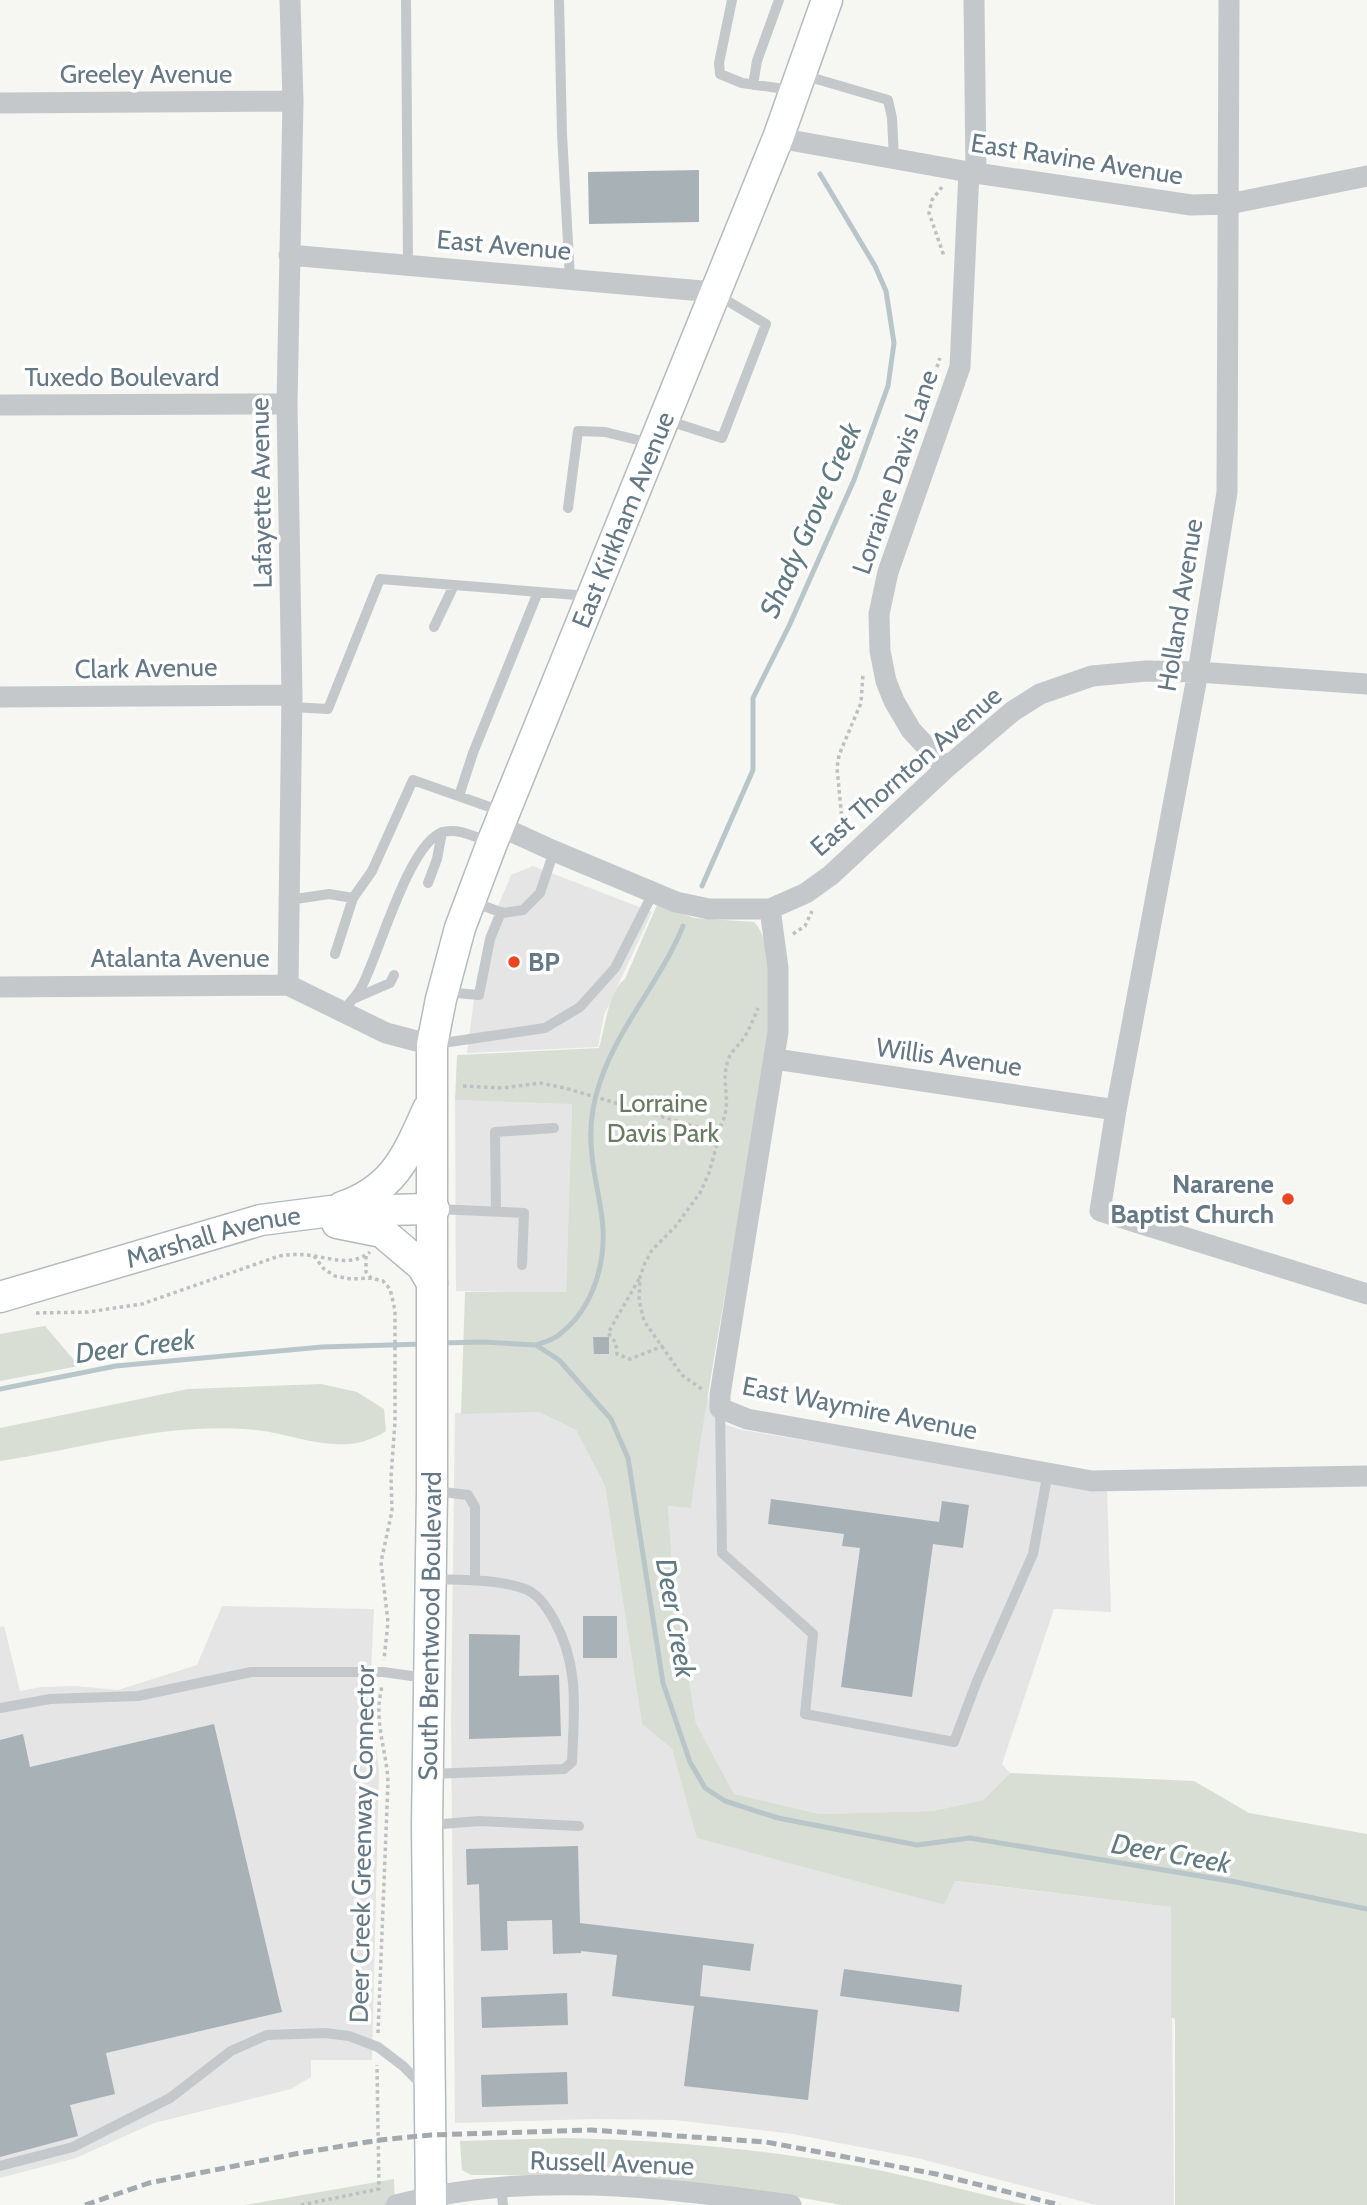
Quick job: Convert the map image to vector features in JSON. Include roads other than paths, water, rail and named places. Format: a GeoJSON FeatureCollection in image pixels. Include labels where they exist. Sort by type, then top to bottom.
{"type":"FeatureCollection","features":[{"type":"Feature","properties":{"kind":"main road","name":"East Kirkham Avenue"},"geometry":{"type":"LineString","coordinates":[[432,1045],[460,928],[498,827],[778,138],[827,0]]}},
{"type":"Feature","properties":{"kind":"main road","name":"South Brentwood Boulevard"},"geometry":{"type":"LineString","coordinates":[[431,2200],[427,1825],[434,1209],[432,1045]]}},
{"type":"Feature","properties":{"kind":"main road"},"geometry":{"type":"LineString","coordinates":[[331,1211],[362,1200],[390,1179],[407,1157],[431,1102]]}},
{"type":"Feature","properties":{"kind":"main road","name":"Marshall Avenue"},"geometry":{"type":"LineString","coordinates":[[0,1297],[261,1220],[331,1211],[434,1209]]}},
{"type":"Feature","properties":{"kind":"main road"},"geometry":{"type":"LineString","coordinates":[[261,1220],[327,1221],[382,1232],[422,1266],[432,1297]]}},
{"type":"Feature","properties":{"kind":"street","name":"Lafayette Avenue"},"geometry":{"type":"LineString","coordinates":[[288,985],[292,701],[287,404],[293,101],[290,0]]}},
{"type":"Feature","properties":{"kind":"street","name":"Lorraine Davis Lane"},"geometry":{"type":"LineString","coordinates":[[946,768],[911,730],[894,701],[886,681],[880,651],[879,614],[888,572],[960,367],[972,172],[974,0]]}},
{"type":"Feature","properties":{"kind":"street","name":"Holland Avenue"},"geometry":{"type":"LineString","coordinates":[[1229,0],[1227,492],[1198,672],[1116,1110],[1100,1211],[1367,1294]]}},
{"type":"Feature","properties":{"kind":"street","name":"Greeley Avenue"},"geometry":{"type":"LineString","coordinates":[[0,103],[293,101]]}},
{"type":"Feature","properties":{"kind":"street","name":"East Ravine Avenue"},"geometry":{"type":"LineString","coordinates":[[778,138],[972,172],[1191,205],[1229,204],[1367,176]]}},
{"type":"Feature","properties":{"kind":"street","name":"East Avenue"},"geometry":{"type":"LineString","coordinates":[[289,255],[714,292]]}},
{"type":"Feature","properties":{"kind":"street","name":"Tuxedo Boulevard"},"geometry":{"type":"LineString","coordinates":[[0,405],[287,404]]}},
{"type":"Feature","properties":{"kind":"street","name":"East Thornton Avenue"},"geometry":{"type":"LineString","coordinates":[[498,827],[676,902],[709,909],[770,909],[806,893],[831,875],[946,768],[1013,711],[1040,694],[1092,676],[1146,671],[1367,684]]}},
{"type":"Feature","properties":{"kind":"street","name":"Clark Avenue"},"geometry":{"type":"LineString","coordinates":[[0,697],[292,701]]}},
{"type":"Feature","properties":{"kind":"street","name":"East Waymire Avenue"},"geometry":{"type":"LineString","coordinates":[[770,909],[780,1000],[775,1059],[720,1401],[747,1419],[1092,1481],[1367,1476]]}},
{"type":"Feature","properties":{"kind":"street","name":"Atalanta Avenue"},"geometry":{"type":"LineString","coordinates":[[0,987],[288,985],[348,1005],[386,1033],[432,1045]]}},
{"type":"Feature","properties":{"kind":"street","name":"Willis Avenue"},"geometry":{"type":"LineString","coordinates":[[775,1059],[1116,1110]]}},
{"type":"Feature","properties":{"kind":"street","name":"Russell Avenue"},"geometry":{"type":"LineString","coordinates":[[396,2205],[502,2196],[557,2185],[637,2188],[791,2205]]}},
{"type":"Feature","properties":{"kind":"lane"},"geometry":{"type":"LineString","coordinates":[[406,0],[408,265]]}},
{"type":"Feature","properties":{"kind":"lane"},"geometry":{"type":"LineString","coordinates":[[559,0],[562,134],[570,279]]}},
{"type":"Feature","properties":{"kind":"lane"},"geometry":{"type":"LineString","coordinates":[[732,0],[719,63],[720,74],[753,85],[798,82],[888,100],[892,118],[894,159]]}},
{"type":"Feature","properties":{"kind":"lane"},"geometry":{"type":"LineString","coordinates":[[753,85],[757,61],[779,0]]}},
{"type":"Feature","properties":{"kind":"lane"},"geometry":{"type":"LineString","coordinates":[[568,508],[579,431],[658,431],[722,438],[766,324],[714,292]]}},
{"type":"Feature","properties":{"kind":"lane"},"geometry":{"type":"LineString","coordinates":[[292,701],[328,709],[380,579],[592,596]]}},
{"type":"Feature","properties":{"kind":"lane"},"geometry":{"type":"LineString","coordinates":[[434,627],[454,585]]}},
{"type":"Feature","properties":{"kind":"lane"},"geometry":{"type":"LineString","coordinates":[[459,796],[473,753],[538,592]]}},
{"type":"Feature","properties":{"kind":"lane"},"geometry":{"type":"LineString","coordinates":[[335,954],[353,898],[372,871],[413,780],[459,796],[498,827]]}},
{"type":"Feature","properties":{"kind":"lane"},"geometry":{"type":"LineString","coordinates":[[348,1005],[362,987],[416,858],[431,839],[442,832],[498,827]]}},
{"type":"Feature","properties":{"kind":"lane"},"geometry":{"type":"LineString","coordinates":[[428,883],[437,859],[442,832]]}},
{"type":"Feature","properties":{"kind":"lane"},"geometry":{"type":"LineString","coordinates":[[471,901],[501,912],[523,911],[540,893],[554,851]]}},
{"type":"Feature","properties":{"kind":"lane"},"geometry":{"type":"LineString","coordinates":[[432,1045],[545,1028],[580,1007],[615,968],[653,892]]}},
{"type":"Feature","properties":{"kind":"lane"},"geometry":{"type":"LineString","coordinates":[[289,900],[329,894],[353,898]]}},
{"type":"Feature","properties":{"kind":"lane"},"geometry":{"type":"LineString","coordinates":[[443,992],[479,995],[490,939],[501,912]]}},
{"type":"Feature","properties":{"kind":"lane"},"geometry":{"type":"LineString","coordinates":[[348,1005],[390,983],[394,975]]}},
{"type":"Feature","properties":{"kind":"lane"},"geometry":{"type":"LineString","coordinates":[[496,1212],[495,1132],[554,1128]]}},
{"type":"Feature","properties":{"kind":"lane"},"geometry":{"type":"LineString","coordinates":[[434,1209],[524,1213],[522,1265]]}},
{"type":"Feature","properties":{"kind":"lane"},"geometry":{"type":"LineString","coordinates":[[720,1401],[722,1553],[813,1634],[805,1714],[954,1742],[977,1681],[1033,1553],[1048,1472]]}},
{"type":"Feature","properties":{"kind":"lane"},"geometry":{"type":"LineString","coordinates":[[432,1491],[468,1495],[475,1507],[475,1580]]}},
{"type":"Feature","properties":{"kind":"lane"},"geometry":{"type":"LineString","coordinates":[[428,1774],[564,1769],[572,1762],[575,1684],[565,1640],[547,1607],[527,1589],[475,1580],[431,1579]]}},
{"type":"Feature","properties":{"kind":"lane"},"geometry":{"type":"LineString","coordinates":[[0,1708],[50,1699],[138,1696],[251,1672],[383,1672],[429,1678]]}},
{"type":"Feature","properties":{"kind":"lane"},"geometry":{"type":"LineString","coordinates":[[427,1825],[479,1821],[579,1826]]}},
{"type":"Feature","properties":{"kind":"lane"},"geometry":{"type":"LineString","coordinates":[[0,2166],[73,2147],[170,2098],[231,2051],[267,2035],[325,2033],[349,2036],[378,2047],[403,2066],[430,2093]]}},
{"type":"Feature","properties":{"kind":"waterway","name":"Shady Grove Creek"},"geometry":{"type":"LineString","coordinates":[[702,886],[753,770],[753,698],[789,626],[854,480],[888,386],[894,343],[886,291],[875,266],[820,174]]}},
{"type":"Feature","properties":{"kind":"waterway","name":"Shady Grove Creek"},"geometry":{"type":"LineString","coordinates":[[536,1345],[555,1338],[571,1324],[588,1301],[594,1287],[603,1244],[591,1146],[595,1100],[618,1041],[663,966],[683,926]]}},
{"type":"Feature","properties":{"kind":"waterway","name":"Deer Creek"},"geometry":{"type":"LineString","coordinates":[[440,1343],[536,1345],[559,1360],[611,1419],[628,1458],[663,1683],[690,1762],[705,1788],[725,1801],[778,1818],[917,1845],[970,1838],[1236,1882],[1367,1909]]}},
{"type":"Feature","properties":{"kind":"waterway","name":"Deer Creek"},"geometry":{"type":"LineString","coordinates":[[0,1389],[116,1366],[322,1347],[424,1344]]}},
{"type":"Feature","properties":{"kind":"railway"},"geometry":{"type":"LineString","coordinates":[[85,2205],[149,2183],[380,2140],[431,2135],[591,2130],[766,2142],[936,2174],[1060,2205]]}},
{"type":"Feature","properties":{"kind":"place","name":"BP"},"geometry":{"type":"Point","coordinates":[514,962]}},
{"type":"Feature","properties":{"kind":"place","name":"Nararene Baptist Church"},"geometry":{"type":"Point","coordinates":[1288,1199]}},
{"type":"Feature","properties":{"kind":"park label","name":"Lorraine Davis Park"},"geometry":{"type":"Point","coordinates":[663,1118]}}]}
